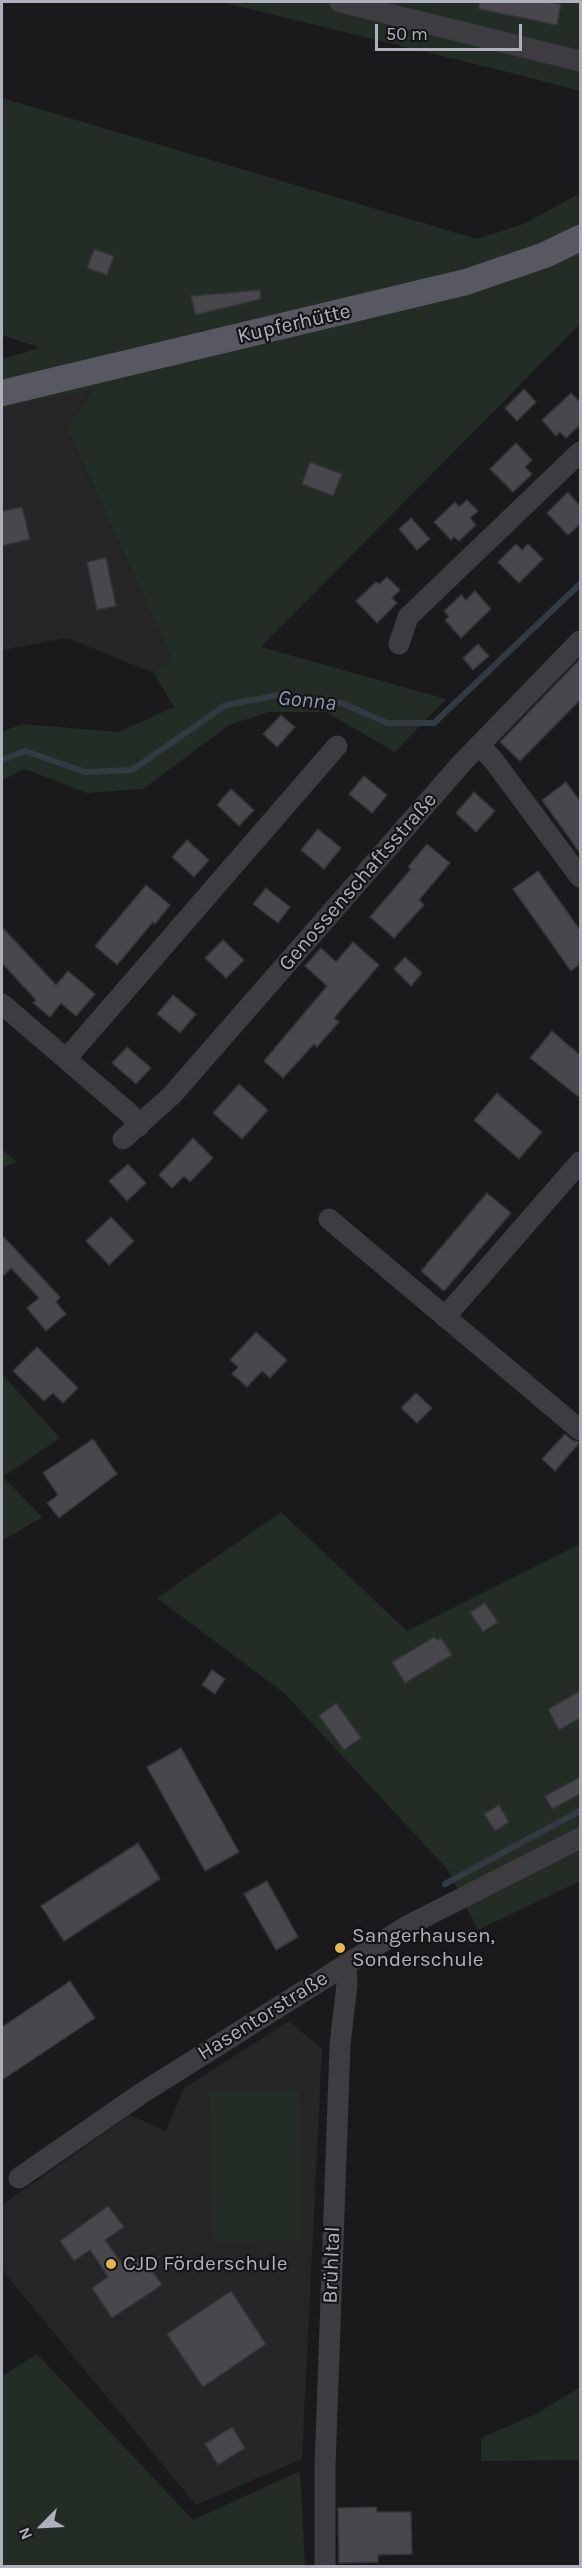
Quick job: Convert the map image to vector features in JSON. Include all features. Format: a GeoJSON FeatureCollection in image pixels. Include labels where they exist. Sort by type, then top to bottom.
{"type":"FeatureCollection","features":[{"type":"Feature","properties":{"kind":"main road","name":"Kupferhütte"},"geometry":{"type":"LineString","coordinates":[[2,393],[466,282],[545,255],[580,238]]}},
{"type":"Feature","properties":{"kind":"street"},"geometry":{"type":"LineString","coordinates":[[340,2],[580,60]]}},
{"type":"Feature","properties":{"kind":"street"},"geometry":{"type":"LineString","coordinates":[[399,644],[408,617],[580,452]]}},
{"type":"Feature","properties":{"kind":"street","name":"Genossenschaftsstraße"},"geometry":{"type":"LineString","coordinates":[[2,1004],[130,1114],[131,1132],[172,1095],[479,745],[580,641]]}},
{"type":"Feature","properties":{"kind":"street"},"geometry":{"type":"LineString","coordinates":[[479,745],[494,761],[580,877]]}},
{"type":"Feature","properties":{"kind":"street"},"geometry":{"type":"LineString","coordinates":[[66,1059],[337,746]]}},
{"type":"Feature","properties":{"kind":"street"},"geometry":{"type":"LineString","coordinates":[[446,1317],[580,1162]]}},
{"type":"Feature","properties":{"kind":"street"},"geometry":{"type":"LineString","coordinates":[[329,1219],[580,1430]]}},
{"type":"Feature","properties":{"kind":"street","name":"Hasentorstraße"},"geometry":{"type":"LineString","coordinates":[[19,2178],[142,2093],[346,1964],[434,1911],[580,1838]]}},
{"type":"Feature","properties":{"kind":"street","name":"Brühltal"},"geometry":{"type":"LineString","coordinates":[[325,2566],[326,2455],[340,2045],[347,1984],[346,1964]]}},
{"type":"Feature","properties":{"kind":"shaded area"},"geometry":{"type":"Polygon","coordinates":[[[222,2],[580,2],[580,91],[519,75],[222,2]]]}},
{"type":"Feature","properties":{"kind":"shaded area"},"geometry":{"type":"Polygon","coordinates":[[[2,98],[477,239],[526,223],[580,193],[580,324],[261,647],[446,699],[395,752],[326,712],[269,712],[229,725],[143,789],[87,793],[25,769],[2,780],[2,732],[21,724],[119,732],[174,707],[154,673],[172,659],[67,429],[93,389],[2,409],[2,359],[40,348],[2,335],[2,98]]]}},
{"type":"Feature","properties":{"kind":"shaded area"},"geometry":{"type":"Polygon","coordinates":[[[93,388],[67,430],[172,659],[154,673],[67,638],[2,650],[2,409],[93,388]]]}},
{"type":"Feature","properties":{"kind":"shaded area"},"geometry":{"type":"Polygon","coordinates":[[[2,1149],[17,1162],[2,1168],[2,1149]]]}},
{"type":"Feature","properties":{"kind":"shaded area"},"geometry":{"type":"Polygon","coordinates":[[[2,1374],[60,1438],[3,1477],[42,1517],[2,1541],[2,1374]]]}},
{"type":"Feature","properties":{"kind":"shaded area"},"geometry":{"type":"Polygon","coordinates":[[[281,1512],[407,1631],[580,1544],[580,1881],[478,1930],[448,1870],[284,1693],[157,1598],[281,1512]]]}},
{"type":"Feature","properties":{"kind":"shaded area"},"geometry":{"type":"Polygon","coordinates":[[[289,2021],[322,2049],[302,2459],[196,2505],[2,2270],[2,2205],[130,2115],[166,2131],[184,2088],[289,2021]]]}},
{"type":"Feature","properties":{"kind":"shaded area"},"geometry":{"type":"Polygon","coordinates":[[[299,2090],[302,2240],[213,2242],[209,2091],[299,2090]]]}},
{"type":"Feature","properties":{"kind":"shaded area"},"geometry":{"type":"Polygon","coordinates":[[[37,2354],[193,2520],[300,2471],[305,2566],[2,2566],[2,2376],[37,2354]]]}},
{"type":"Feature","properties":{"kind":"shaded area"},"geometry":{"type":"Polygon","coordinates":[[[580,2387],[580,2460],[481,2461],[481,2438],[536,2414],[580,2387]]]}},
{"type":"Feature","properties":{"kind":"building"},"geometry":{"type":"Polygon","coordinates":[[[479,2],[561,4],[557,25],[479,9],[479,2]]]}},
{"type":"Feature","properties":{"kind":"building"},"geometry":{"type":"Polygon","coordinates":[[[94,249],[114,256],[107,275],[87,268],[94,249]]]}},
{"type":"Feature","properties":{"kind":"building"},"geometry":{"type":"Polygon","coordinates":[[[260,290],[261,299],[195,315],[191,296],[260,290]]]}},
{"type":"Feature","properties":{"kind":"building"},"geometry":{"type":"Polygon","coordinates":[[[524,389],[536,402],[517,421],[505,408],[524,389]]]}},
{"type":"Feature","properties":{"kind":"building"},"geometry":{"type":"Polygon","coordinates":[[[571,393],[580,402],[580,425],[566,438],[560,432],[556,436],[542,420],[571,393]]]}},
{"type":"Feature","properties":{"kind":"building"},"geometry":{"type":"Polygon","coordinates":[[[516,443],[532,460],[525,467],[532,474],[513,492],[490,469],[516,443]]]}},
{"type":"Feature","properties":{"kind":"building"},"geometry":{"type":"Polygon","coordinates":[[[310,462],[342,474],[333,496],[302,484],[310,462]]]}},
{"type":"Feature","properties":{"kind":"building"},"geometry":{"type":"Polygon","coordinates":[[[568,492],[580,506],[580,524],[568,535],[547,513],[568,492]]]}},
{"type":"Feature","properties":{"kind":"building"},"geometry":{"type":"Polygon","coordinates":[[[467,500],[478,511],[470,518],[476,525],[459,541],[454,537],[451,540],[434,522],[455,502],[459,507],[467,500]]]}},
{"type":"Feature","properties":{"kind":"building"},"geometry":{"type":"Polygon","coordinates":[[[22,507],[30,539],[2,546],[2,511],[22,507]]]}},
{"type":"Feature","properties":{"kind":"building"},"geometry":{"type":"Polygon","coordinates":[[[411,518],[430,539],[417,550],[399,529],[411,518]]]}},
{"type":"Feature","properties":{"kind":"building"},"geometry":{"type":"Polygon","coordinates":[[[516,544],[522,550],[528,544],[543,559],[519,583],[498,562],[516,544]]]}},
{"type":"Feature","properties":{"kind":"building"},"geometry":{"type":"Polygon","coordinates":[[[106,558],[116,606],[97,610],[87,562],[106,558]]]}},
{"type":"Feature","properties":{"kind":"building"},"geometry":{"type":"Polygon","coordinates":[[[387,577],[400,590],[392,598],[397,603],[377,623],[356,601],[376,582],[379,584],[387,577]]]}},
{"type":"Feature","properties":{"kind":"building"},"geometry":{"type":"Polygon","coordinates":[[[475,591],[491,609],[461,638],[445,620],[449,617],[444,611],[461,595],[466,600],[475,591]]]}},
{"type":"Feature","properties":{"kind":"building"},"geometry":{"type":"Polygon","coordinates":[[[478,644],[489,656],[473,670],[463,658],[478,644]]]}},
{"type":"Feature","properties":{"kind":"building"},"geometry":{"type":"Polygon","coordinates":[[[580,659],[580,700],[520,761],[500,742],[580,659]]]}},
{"type":"Feature","properties":{"kind":"building"},"geometry":{"type":"Polygon","coordinates":[[[281,715],[295,727],[277,747],[263,734],[281,715]]]}},
{"type":"Feature","properties":{"kind":"building"},"geometry":{"type":"Polygon","coordinates":[[[364,776],[387,795],[372,813],[349,794],[364,776]]]}},
{"type":"Feature","properties":{"kind":"building"},"geometry":{"type":"Polygon","coordinates":[[[566,782],[580,801],[580,853],[542,800],[566,782]]]}},
{"type":"Feature","properties":{"kind":"building"},"geometry":{"type":"Polygon","coordinates":[[[231,789],[254,810],[239,826],[217,805],[231,789]]]}},
{"type":"Feature","properties":{"kind":"building"},"geometry":{"type":"Polygon","coordinates":[[[474,792],[495,811],[476,832],[456,813],[474,792]]]}},
{"type":"Feature","properties":{"kind":"building"},"geometry":{"type":"Polygon","coordinates":[[[318,829],[341,848],[324,869],[301,850],[318,829]]]}},
{"type":"Feature","properties":{"kind":"building"},"geometry":{"type":"Polygon","coordinates":[[[187,840],[209,860],[194,877],[172,857],[187,840]]]}},
{"type":"Feature","properties":{"kind":"building"},"geometry":{"type":"Polygon","coordinates":[[[427,844],[450,863],[419,900],[424,905],[394,938],[370,917],[411,869],[408,867],[427,844]]]}},
{"type":"Feature","properties":{"kind":"building"},"geometry":{"type":"Polygon","coordinates":[[[538,871],[580,930],[580,964],[571,971],[513,889],[538,871]]]}},
{"type":"Feature","properties":{"kind":"building"},"geometry":{"type":"Polygon","coordinates":[[[146,885],[170,905],[117,965],[95,946],[146,885]]]}},
{"type":"Feature","properties":{"kind":"building"},"geometry":{"type":"Polygon","coordinates":[[[266,888],[290,907],[278,923],[253,904],[266,888]]]}},
{"type":"Feature","properties":{"kind":"building"},"geometry":{"type":"Polygon","coordinates":[[[2,927],[56,985],[68,971],[95,994],[76,1016],[61,1003],[50,1017],[33,1003],[36,1000],[2,963],[2,927]]]}},
{"type":"Feature","properties":{"kind":"building"},"geometry":{"type":"Polygon","coordinates":[[[223,940],[244,960],[226,978],[205,958],[223,940]]]}},
{"type":"Feature","properties":{"kind":"building"},"geometry":{"type":"Polygon","coordinates":[[[353,942],[379,965],[334,1018],[339,1022],[317,1047],[314,1044],[283,1078],[264,1061],[327,986],[305,966],[321,948],[336,962],[353,942]]]}},
{"type":"Feature","properties":{"kind":"building"},"geometry":{"type":"Polygon","coordinates":[[[405,957],[422,973],[411,986],[394,969],[405,957]]]}},
{"type":"Feature","properties":{"kind":"building"},"geometry":{"type":"Polygon","coordinates":[[[173,995],[196,1014],[180,1033],[157,1014],[173,995]]]}},
{"type":"Feature","properties":{"kind":"building"},"geometry":{"type":"Polygon","coordinates":[[[552,1031],[580,1055],[580,1098],[530,1058],[552,1031]]]}},
{"type":"Feature","properties":{"kind":"building"},"geometry":{"type":"Polygon","coordinates":[[[127,1047],[151,1068],[136,1084],[112,1063],[127,1047]]]}},
{"type":"Feature","properties":{"kind":"building"},"geometry":{"type":"Polygon","coordinates":[[[239,1084],[268,1110],[242,1139],[213,1113],[239,1084]]]}},
{"type":"Feature","properties":{"kind":"building"},"geometry":{"type":"Polygon","coordinates":[[[497,1093],[542,1132],[519,1159],[474,1120],[497,1093]]]}},
{"type":"Feature","properties":{"kind":"building"},"geometry":{"type":"Polygon","coordinates":[[[193,1138],[213,1158],[190,1182],[184,1176],[172,1188],[159,1175],[193,1138]]]}},
{"type":"Feature","properties":{"kind":"building"},"geometry":{"type":"Polygon","coordinates":[[[128,1164],[146,1183],[127,1201],[109,1181],[128,1164]]]}},
{"type":"Feature","properties":{"kind":"building"},"geometry":{"type":"Polygon","coordinates":[[[487,1193],[511,1213],[444,1291],[421,1271],[487,1193]]]}},
{"type":"Feature","properties":{"kind":"building"},"geometry":{"type":"Polygon","coordinates":[[[111,1217],[134,1241],[109,1265],[86,1241],[111,1217]]]}},
{"type":"Feature","properties":{"kind":"building"},"geometry":{"type":"Polygon","coordinates":[[[2,1235],[60,1297],[56,1302],[66,1314],[46,1331],[27,1308],[39,1298],[11,1268],[2,1277],[2,1235]]]}},
{"type":"Feature","properties":{"kind":"building"},"geometry":{"type":"Polygon","coordinates":[[[256,1332],[287,1360],[270,1378],[262,1371],[247,1387],[232,1374],[238,1367],[230,1360],[256,1332]]]}},
{"type":"Feature","properties":{"kind":"building"},"geometry":{"type":"Polygon","coordinates":[[[37,1347],[78,1388],[63,1403],[53,1393],[44,1401],[13,1371],[37,1347]]]}},
{"type":"Feature","properties":{"kind":"building"},"geometry":{"type":"Polygon","coordinates":[[[416,1393],[432,1408],[417,1423],[401,1408],[416,1393]]]}},
{"type":"Feature","properties":{"kind":"building"},"geometry":{"type":"Polygon","coordinates":[[[565,1434],[572,1440],[580,1442],[555,1471],[542,1459],[565,1434]]]}},
{"type":"Feature","properties":{"kind":"building"},"geometry":{"type":"Polygon","coordinates":[[[93,1439],[117,1474],[59,1518],[47,1503],[58,1495],[43,1473],[93,1439]]]}},
{"type":"Feature","properties":{"kind":"building"},"geometry":{"type":"Polygon","coordinates":[[[485,1603],[498,1622],[483,1632],[470,1612],[485,1603]]]}},
{"type":"Feature","properties":{"kind":"building"},"geometry":{"type":"Polygon","coordinates":[[[434,1637],[437,1640],[441,1638],[452,1655],[405,1683],[392,1662],[434,1637]]]}},
{"type":"Feature","properties":{"kind":"building"},"geometry":{"type":"Polygon","coordinates":[[[212,1670],[225,1679],[215,1694],[202,1685],[212,1670]]]}},
{"type":"Feature","properties":{"kind":"building"},"geometry":{"type":"Polygon","coordinates":[[[580,1691],[580,1718],[559,1730],[548,1709],[580,1691]]]}},
{"type":"Feature","properties":{"kind":"building"},"geometry":{"type":"Polygon","coordinates":[[[336,1703],[361,1738],[344,1750],[319,1716],[336,1703]]]}},
{"type":"Feature","properties":{"kind":"building"},"geometry":{"type":"Polygon","coordinates":[[[181,1748],[239,1852],[205,1871],[147,1767],[181,1748]]]}},
{"type":"Feature","properties":{"kind":"building"},"geometry":{"type":"Polygon","coordinates":[[[580,1777],[580,1794],[552,1809],[545,1796],[580,1777]]]}},
{"type":"Feature","properties":{"kind":"building"},"geometry":{"type":"Polygon","coordinates":[[[499,1805],[509,1822],[495,1831],[484,1814],[499,1805]]]}},
{"type":"Feature","properties":{"kind":"building"},"geometry":{"type":"Polygon","coordinates":[[[138,1843],[160,1879],[64,1941],[41,1906],[138,1843]]]}},
{"type":"Feature","properties":{"kind":"building"},"geometry":{"type":"Polygon","coordinates":[[[267,1881],[298,1937],[276,1950],[244,1894],[267,1881]]]}},
{"type":"Feature","properties":{"kind":"building"},"geometry":{"type":"Polygon","coordinates":[[[70,1981],[95,2018],[2,2080],[2,2027],[70,1981]]]}},
{"type":"Feature","properties":{"kind":"building","name":"CJD Förderschule"},"geometry":{"type":"Polygon","coordinates":[[[108,2206],[124,2227],[105,2240],[125,2268],[142,2256],[162,2285],[112,2318],[92,2288],[108,2277],[90,2250],[74,2261],[60,2241],[108,2206]]]}},
{"type":"Feature","properties":{"kind":"building"},"geometry":{"type":"Polygon","coordinates":[[[231,2291],[266,2344],[203,2387],[167,2334],[231,2291]]]}},
{"type":"Feature","properties":{"kind":"building"},"geometry":{"type":"Polygon","coordinates":[[[232,2427],[245,2448],[218,2465],[205,2444],[232,2427]]]}},
{"type":"Feature","properties":{"kind":"building"},"geometry":{"type":"Polygon","coordinates":[[[376,2507],[377,2512],[411,2512],[412,2554],[378,2555],[378,2562],[339,2563],[338,2508],[376,2507]]]}},
{"type":"Feature","properties":{"kind":"waterway","name":"Gonna"},"geometry":{"type":"LineString","coordinates":[[2,760],[25,751],[85,772],[132,770],[226,705],[279,695],[342,703],[387,723],[434,723],[580,584]]}},
{"type":"Feature","properties":{"kind":"waterway"},"geometry":{"type":"LineString","coordinates":[[445,1884],[580,1811]]}},
{"type":"Feature","properties":{"kind":"place","name":"Sangerhausen, Sonderschule"},"geometry":{"type":"Point","coordinates":[340,1948]}},
{"type":"Feature","properties":{"kind":"place","name":"CJD Förderschule"},"geometry":{"type":"Point","coordinates":[111,2264]}}]}
